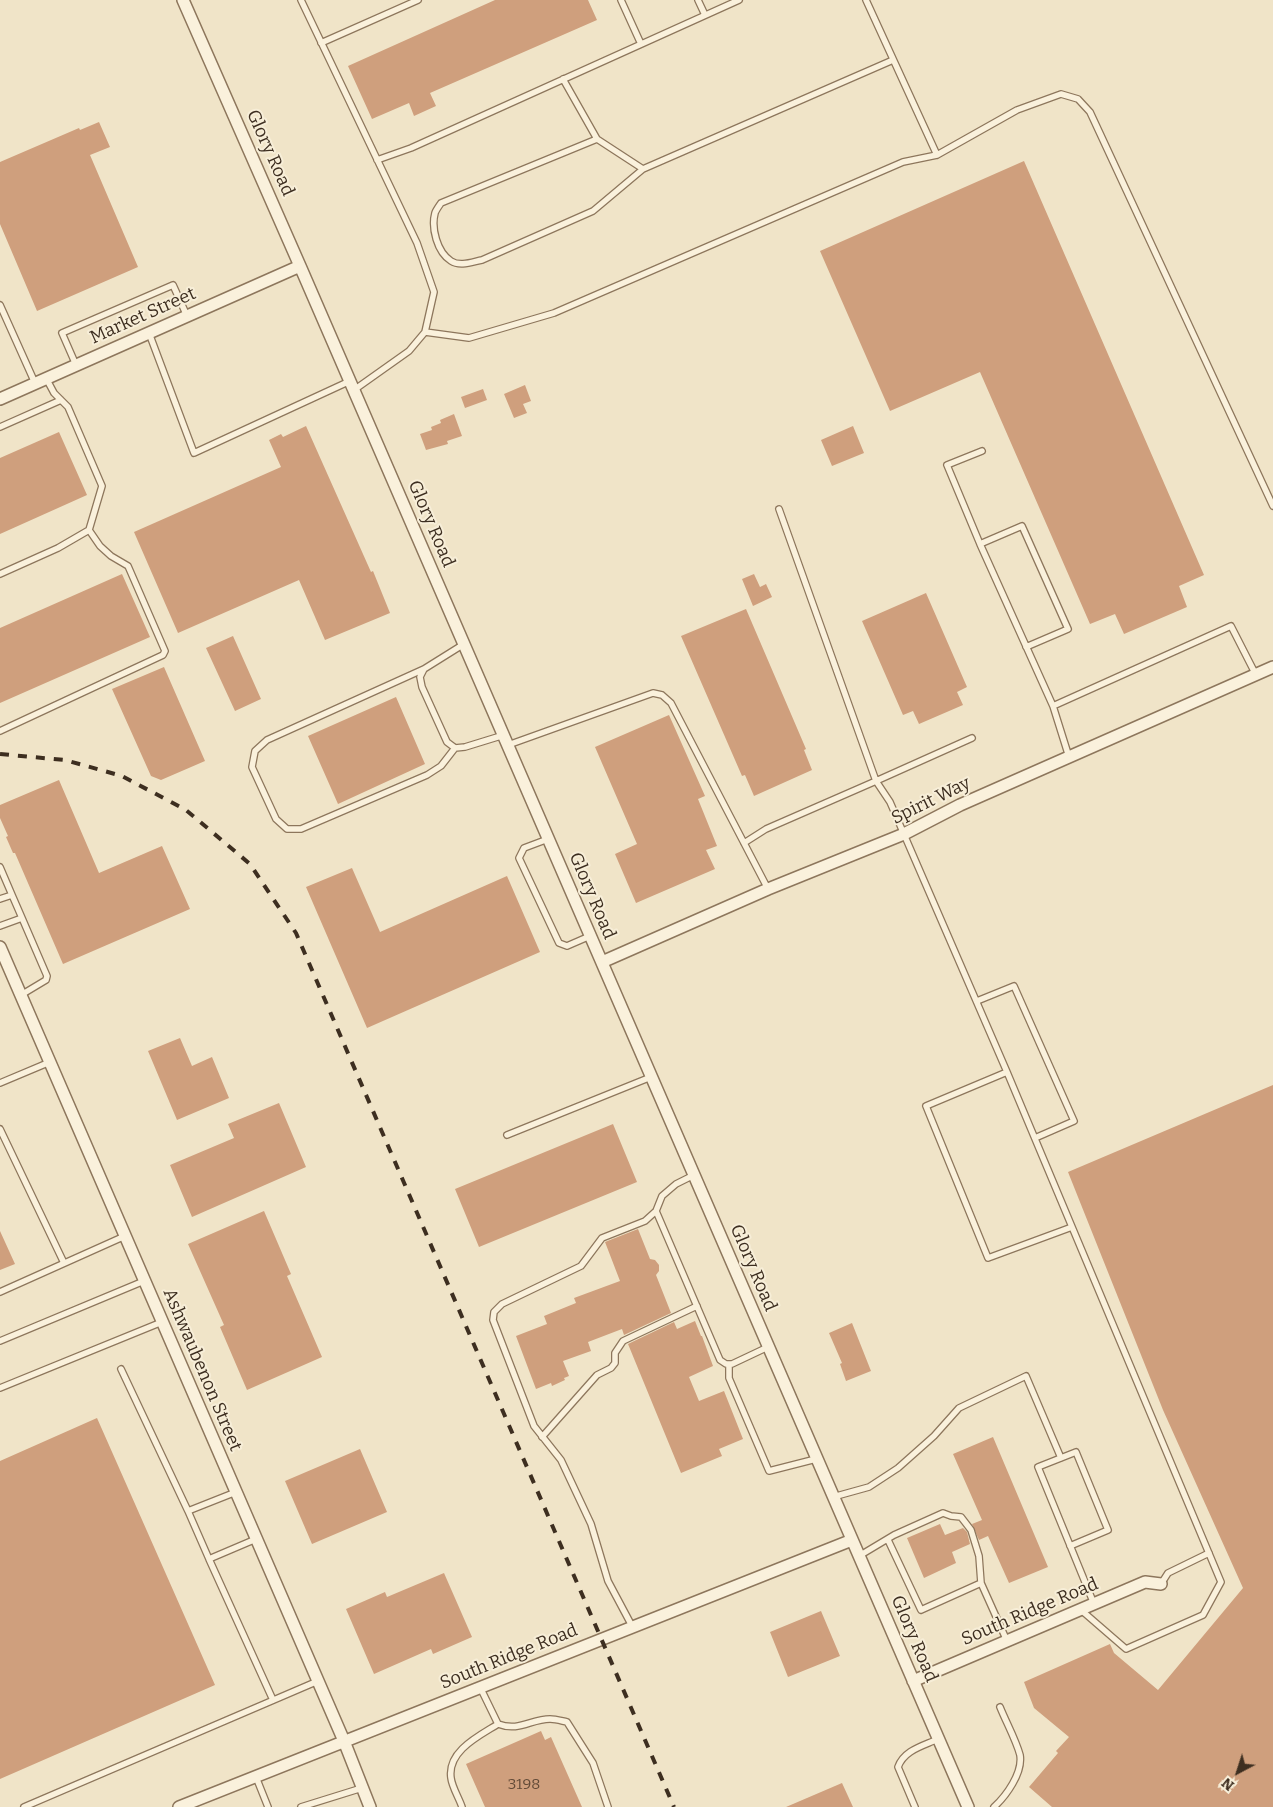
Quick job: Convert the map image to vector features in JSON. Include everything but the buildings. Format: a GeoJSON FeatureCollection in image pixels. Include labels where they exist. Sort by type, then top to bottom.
{"type":"FeatureCollection","features":[{"type":"Feature","properties":{"kind":"street","name":"Glory Road"},"geometry":{"type":"LineString","coordinates":[[183,0],[968,1807]]}},
{"type":"Feature","properties":{"kind":"street","name":"Market Street"},"geometry":{"type":"LineString","coordinates":[[0,398],[300,266]]}},
{"type":"Feature","properties":{"kind":"street","name":"Spirit Way"},"geometry":{"type":"LineString","coordinates":[[602,962],[768,889],[904,834],[960,805],[1273,667]]}},
{"type":"Feature","properties":{"kind":"street","name":"Ashwaubenon Street"},"geometry":{"type":"LineString","coordinates":[[0,947],[318,1681],[370,1807]]}},
{"type":"Feature","properties":{"kind":"street","name":"South Ridge Road"},"geometry":{"type":"LineString","coordinates":[[179,1807],[852,1540]]}},
{"type":"Feature","properties":{"kind":"street","name":"South Ridge Road"},"geometry":{"type":"LineString","coordinates":[[913,1681],[1145,1582],[1161,1584]]}},
{"type":"Feature","properties":{"kind":"lane"},"geometry":{"type":"LineString","coordinates":[[149,333],[194,454],[352,386],[409,351],[425,332],[434,292],[417,243],[301,0]]}},
{"type":"Feature","properties":{"kind":"lane"},"geometry":{"type":"LineString","coordinates":[[321,43],[418,0]]}},
{"type":"Feature","properties":{"kind":"lane"},"geometry":{"type":"LineString","coordinates":[[621,0],[641,44]]}},
{"type":"Feature","properties":{"kind":"lane"},"geometry":{"type":"LineString","coordinates":[[698,0],[705,15]]}},
{"type":"Feature","properties":{"kind":"lane"},"geometry":{"type":"LineString","coordinates":[[377,160],[411,148],[739,0]]}},
{"type":"Feature","properties":{"kind":"lane"},"geometry":{"type":"LineString","coordinates":[[866,0],[937,155]]}},
{"type":"Feature","properties":{"kind":"lane"},"geometry":{"type":"LineString","coordinates":[[596,139],[441,203],[435,213],[434,234],[443,253],[451,261],[465,264],[482,260],[593,211],[643,169],[893,60]]}},
{"type":"Feature","properties":{"kind":"lane"},"geometry":{"type":"LineString","coordinates":[[564,79],[596,139],[643,169]]}},
{"type":"Feature","properties":{"kind":"lane"},"geometry":{"type":"LineString","coordinates":[[425,332],[469,338],[554,313],[903,162],[937,155],[1017,110],[1061,94],[1078,99],[1090,112],[1273,506]]}},
{"type":"Feature","properties":{"kind":"lane"},"geometry":{"type":"LineString","coordinates":[[76,365],[62,333],[173,285],[187,316]]}},
{"type":"Feature","properties":{"kind":"lane"},"geometry":{"type":"LineString","coordinates":[[0,305],[34,383]]}},
{"type":"Feature","properties":{"kind":"lane"},"geometry":{"type":"LineString","coordinates":[[0,574],[58,548],[89,530],[102,486],[68,407],[54,393],[46,378]]}},
{"type":"Feature","properties":{"kind":"lane"},"geometry":{"type":"LineString","coordinates":[[0,427],[61,400]]}},
{"type":"Feature","properties":{"kind":"lane"},"geometry":{"type":"LineString","coordinates":[[982,451],[947,465],[980,544],[1053,706],[1070,757]]}},
{"type":"Feature","properties":{"kind":"lane"},"geometry":{"type":"LineString","coordinates":[[779,509],[876,781],[890,802],[977,1002],[1221,1582],[1203,1614],[1126,1649],[1081,1610]]}},
{"type":"Feature","properties":{"kind":"lane"},"geometry":{"type":"LineString","coordinates":[[980,544],[1022,526],[1068,628],[1026,647]]}},
{"type":"Feature","properties":{"kind":"lane"},"geometry":{"type":"LineString","coordinates":[[0,730],[163,655],[165,651],[128,566],[111,556],[100,546],[89,530]]}},
{"type":"Feature","properties":{"kind":"lane"},"geometry":{"type":"LineString","coordinates":[[1053,706],[1231,626],[1256,675]]}},
{"type":"Feature","properties":{"kind":"lane"},"geometry":{"type":"LineString","coordinates":[[455,748],[441,766],[427,774],[301,829],[287,829],[276,819],[252,767],[255,751],[267,740],[424,669],[464,644]]}},
{"type":"Feature","properties":{"kind":"lane"},"geometry":{"type":"LineString","coordinates":[[424,669],[420,677],[422,687],[447,742],[455,748],[506,740],[658,693],[671,703],[768,889]]}},
{"type":"Feature","properties":{"kind":"lane"},"geometry":{"type":"LineString","coordinates":[[744,843],[766,829],[972,738]]}},
{"type":"Feature","properties":{"kind":"lane"},"geometry":{"type":"LineString","coordinates":[[548,839],[524,848],[519,858],[559,944],[567,946],[590,936]]}},
{"type":"Feature","properties":{"kind":"lane"},"geometry":{"type":"LineString","coordinates":[[0,867],[47,976],[46,980],[21,995]]}},
{"type":"Feature","properties":{"kind":"lane"},"geometry":{"type":"LineString","coordinates":[[0,899],[12,895]]}},
{"type":"Feature","properties":{"kind":"lane"},"geometry":{"type":"LineString","coordinates":[[0,926],[22,918]]}},
{"type":"Feature","properties":{"kind":"lane"},"geometry":{"type":"LineString","coordinates":[[977,1002],[1014,986],[1074,1121],[1035,1138]]}},
{"type":"Feature","properties":{"kind":"lane"},"geometry":{"type":"LineString","coordinates":[[0,1083],[50,1062]]}},
{"type":"Feature","properties":{"kind":"lane"},"geometry":{"type":"LineString","coordinates":[[1007,1072],[926,1106],[988,1258],[1072,1227]]}},
{"type":"Feature","properties":{"kind":"lane"},"geometry":{"type":"LineString","coordinates":[[507,1135],[651,1076]]}},
{"type":"Feature","properties":{"kind":"lane"},"geometry":{"type":"LineString","coordinates":[[0,1129],[64,1264]]}},
{"type":"Feature","properties":{"kind":"lane"},"geometry":{"type":"LineString","coordinates":[[632,1626],[608,1581],[591,1524],[561,1460],[534,1426],[493,1320],[494,1312],[502,1304],[581,1266],[602,1238],[645,1221],[656,1211],[662,1196],[676,1184],[694,1175]]}},
{"type":"Feature","properties":{"kind":"lane"},"geometry":{"type":"LineString","coordinates":[[656,1211],[720,1360],[729,1364],[768,1347]]}},
{"type":"Feature","properties":{"kind":"lane"},"geometry":{"type":"LineString","coordinates":[[0,1292],[125,1236]]}},
{"type":"Feature","properties":{"kind":"lane"},"geometry":{"type":"LineString","coordinates":[[0,1341],[144,1281]]}},
{"type":"Feature","properties":{"kind":"lane"},"geometry":{"type":"LineString","coordinates":[[542,1437],[597,1375],[611,1368],[615,1363],[615,1353],[623,1341],[697,1306]]}},
{"type":"Feature","properties":{"kind":"lane"},"geometry":{"type":"LineString","coordinates":[[0,1388],[162,1322]]}},
{"type":"Feature","properties":{"kind":"lane"},"geometry":{"type":"LineString","coordinates":[[729,1364],[729,1378],[769,1472],[816,1458]]}},
{"type":"Feature","properties":{"kind":"lane"},"geometry":{"type":"LineString","coordinates":[[121,1369],[274,1700]]}},
{"type":"Feature","properties":{"kind":"lane"},"geometry":{"type":"LineString","coordinates":[[833,1497],[869,1487],[898,1468],[934,1436],[959,1408],[1026,1376],[1061,1458]]}},
{"type":"Feature","properties":{"kind":"lane"},"geometry":{"type":"LineString","coordinates":[[1070,1546],[1108,1530],[1076,1452],[1038,1467],[1070,1546],[1094,1604]]}},
{"type":"Feature","properties":{"kind":"lane"},"geometry":{"type":"LineString","coordinates":[[188,1511],[236,1492]]}},
{"type":"Feature","properties":{"kind":"lane"},"geometry":{"type":"LineString","coordinates":[[859,1556],[894,1535],[943,1513],[961,1517],[971,1530],[979,1556],[981,1583],[1007,1641]]}},
{"type":"Feature","properties":{"kind":"lane"},"geometry":{"type":"LineString","coordinates":[[209,1559],[256,1539]]}},
{"type":"Feature","properties":{"kind":"lane"},"geometry":{"type":"LineString","coordinates":[[888,1540],[921,1610],[981,1583]]}},
{"type":"Feature","properties":{"kind":"lane"},"geometry":{"type":"LineString","coordinates":[[1161,1584],[1168,1573],[1209,1553]]}},
{"type":"Feature","properties":{"kind":"lane"},"geometry":{"type":"LineString","coordinates":[[26,1807],[318,1681]]}},
{"type":"Feature","properties":{"kind":"lane"},"geometry":{"type":"LineString","coordinates":[[480,1687],[498,1724],[508,1728],[549,1719],[567,1722],[593,1764],[608,1807]]}},
{"type":"Feature","properties":{"kind":"lane"},"geometry":{"type":"LineString","coordinates":[[994,1807],[1010,1789],[1018,1770],[1020,1756],[1000,1707]]}},
{"type":"Feature","properties":{"kind":"lane"},"geometry":{"type":"LineString","coordinates":[[462,1807],[450,1778],[453,1759],[472,1741],[498,1724]]}},
{"type":"Feature","properties":{"kind":"lane"},"geometry":{"type":"LineString","coordinates":[[915,1807],[898,1767],[901,1759],[907,1753],[938,1739]]}},
{"type":"Feature","properties":{"kind":"lane"},"geometry":{"type":"LineString","coordinates":[[256,1776],[268,1807]]}},
{"type":"Feature","properties":{"kind":"lane"},"geometry":{"type":"LineString","coordinates":[[301,1807],[362,1788]]}},
{"type":"Feature","properties":{"kind":"railway"},"geometry":{"type":"LineString","coordinates":[[0,754],[65,760],[122,776],[186,810],[250,864],[296,933],[674,1807]]}}]}
